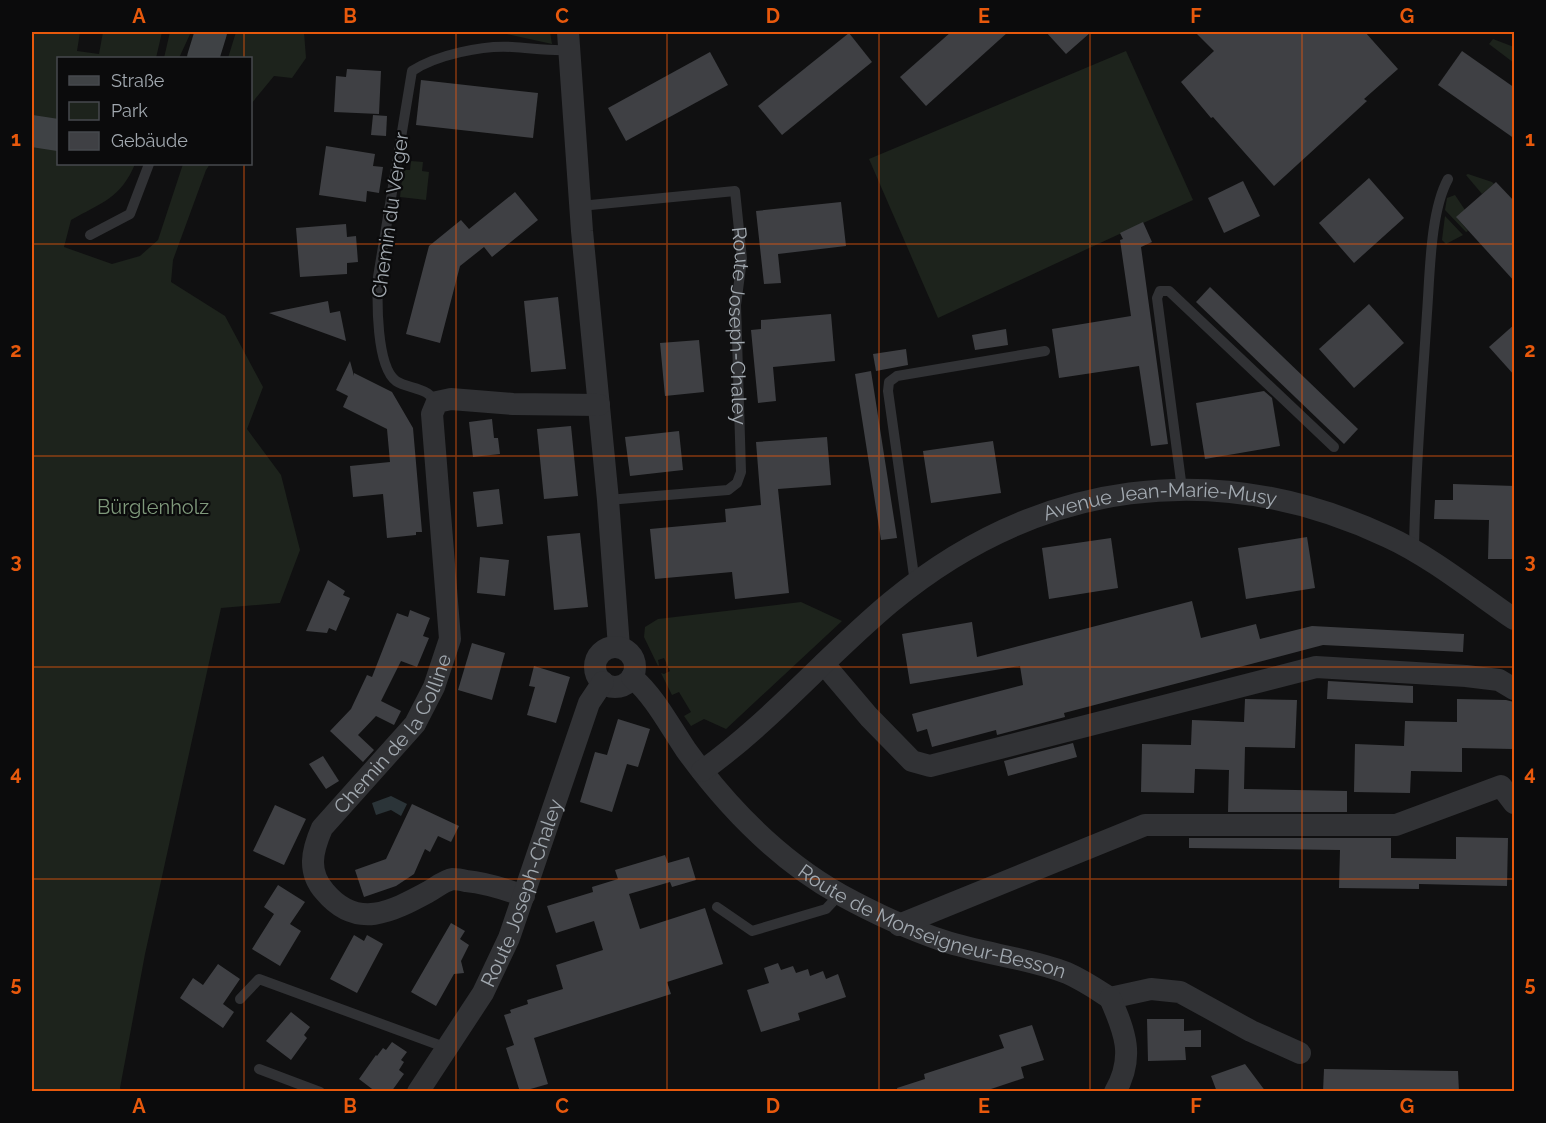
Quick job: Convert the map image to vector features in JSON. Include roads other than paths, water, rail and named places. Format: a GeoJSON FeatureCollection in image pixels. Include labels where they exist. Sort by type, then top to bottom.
{"type":"FeatureCollection","features":[{"type":"Feature","properties":{"kind":"main road"},"geometry":{"type":"LineString","coordinates":[[203,57],[211,32]]}},
{"type":"Feature","properties":{"kind":"main road"},"geometry":{"type":"LineString","coordinates":[[32,131],[57,135]]}},
{"type":"Feature","properties":{"kind":"street"},"geometry":{"type":"LineString","coordinates":[[568,41],[580,206],[608,500],[619,647]]}},
{"type":"Feature","properties":{"kind":"street"},"geometry":{"type":"LineString","coordinates":[[437,402],[451,399],[513,404],[599,405]]}},
{"type":"Feature","properties":{"kind":"street","name":"Chemin de la Colline"},"geometry":{"type":"LineString","coordinates":[[437,402],[432,414],[450,639],[434,687],[416,724],[322,828],[315,844],[312,865],[318,884],[330,899],[352,914],[375,915],[410,902],[452,879],[488,883],[524,896]]}},
{"type":"Feature","properties":{"kind":"street","name":"Avenue Jean-Marie-Musy"},"geometry":{"type":"LineString","coordinates":[[702,771],[785,702],[891,602],[950,558],[1018,523],[1051,511],[1112,495],[1182,489],[1224,490],[1280,499],[1335,514],[1390,537],[1414,551],[1515,619]]}},
{"type":"Feature","properties":{"kind":"street"},"geometry":{"type":"LineString","coordinates":[[619,647],[625,649],[634,658],[632,677],[619,686],[603,682],[596,671],[597,658],[606,649],[619,647]]}},
{"type":"Feature","properties":{"kind":"street"},"geometry":{"type":"LineString","coordinates":[[824,664],[869,717],[912,761],[930,766],[1317,667],[1466,676],[1499,680],[1515,689]]}},
{"type":"Feature","properties":{"kind":"street","name":"Route de Monseigneur-Besson"},"geometry":{"type":"LineString","coordinates":[[632,677],[643,686],[702,771],[734,811],[758,835],[808,874],[840,894],[899,925],[946,941],[1068,974],[1110,998]]}},
{"type":"Feature","properties":{"kind":"street","name":"Route Joseph-Chaley"},"geometry":{"type":"LineString","coordinates":[[418,1092],[483,993],[508,938],[589,703],[603,682]]}},
{"type":"Feature","properties":{"kind":"street"},"geometry":{"type":"LineString","coordinates":[[899,925],[1145,825],[1396,825],[1510,789]]}},
{"type":"Feature","properties":{"kind":"street"},"geometry":{"type":"LineString","coordinates":[[1115,1092],[1126,1065],[1127,1050],[1124,1030],[1110,998],[1151,989],[1180,992],[1251,1031],[1300,1053]]}},
{"type":"Feature","properties":{"kind":"lane","name":"Chemin du Verger"},"geometry":{"type":"LineString","coordinates":[[437,402],[427,393],[395,380],[385,363],[376,304],[378,277],[412,71],[421,64],[457,53],[494,47],[547,51],[568,41]]}},
{"type":"Feature","properties":{"kind":"lane"},"geometry":{"type":"LineString","coordinates":[[90,235],[130,214],[149,165]]}},
{"type":"Feature","properties":{"kind":"lane"},"geometry":{"type":"LineString","coordinates":[[1414,551],[1415,476],[1432,257],[1438,206],[1441,192],[1448,179]]}},
{"type":"Feature","properties":{"kind":"lane","name":"Route Joseph-Chaley"},"geometry":{"type":"LineString","coordinates":[[580,206],[735,192],[741,234],[742,259],[736,305],[741,472],[737,483],[728,490],[608,500]]}},
{"type":"Feature","properties":{"kind":"lane"},"geometry":{"type":"LineString","coordinates":[[1182,489],[1157,298],[1160,291],[1169,291],[1334,447]]}},
{"type":"Feature","properties":{"kind":"lane"},"geometry":{"type":"LineString","coordinates":[[915,584],[888,391],[889,382],[897,376],[1045,351]]}},
{"type":"Feature","properties":{"kind":"lane"},"geometry":{"type":"LineString","coordinates":[[717,907],[752,931],[826,909],[840,894]]}},
{"type":"Feature","properties":{"kind":"lane"},"geometry":{"type":"LineString","coordinates":[[240,999],[259,979],[447,1048]]}},
{"type":"Feature","properties":{"kind":"lane"},"geometry":{"type":"LineString","coordinates":[[259,1069],[320,1092]]}},
{"type":"Feature","properties":{"kind":"park label","name":"Bürglenholz"},"geometry":{"type":"Point","coordinates":[153,507]}}]}
